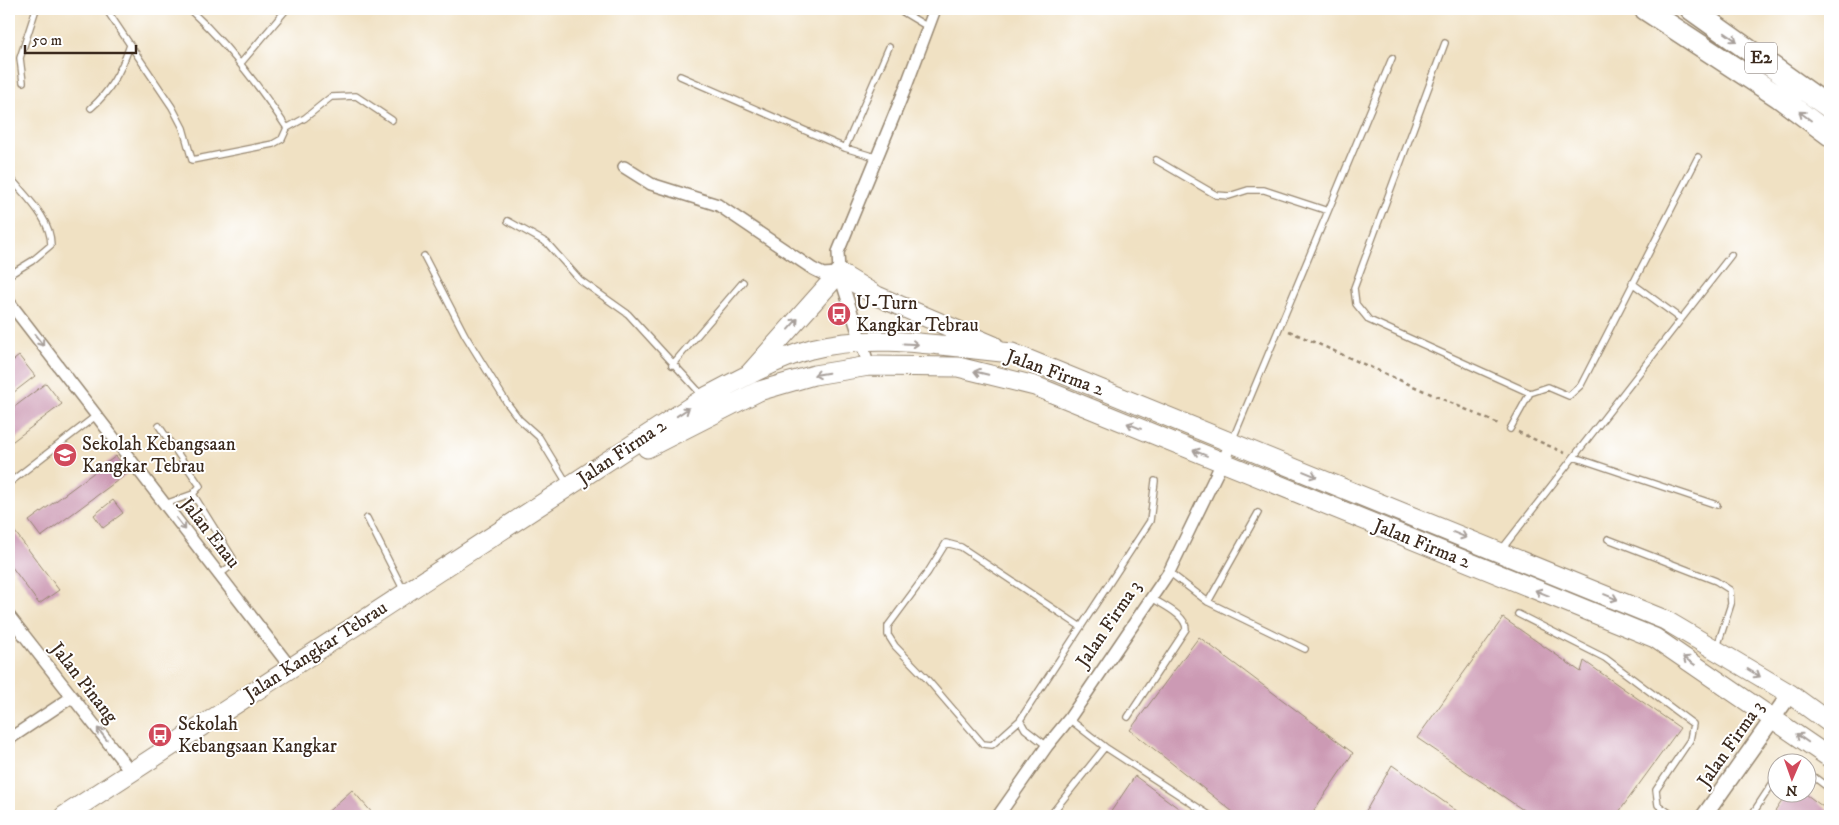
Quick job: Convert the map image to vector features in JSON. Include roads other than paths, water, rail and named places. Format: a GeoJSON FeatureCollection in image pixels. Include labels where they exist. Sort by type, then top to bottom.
{"type":"FeatureCollection","features":[{"type":"Feature","properties":{"kind":"highway","name":"E2"},"geometry":{"type":"LineString","coordinates":[[1645,9],[1779,97],[1830,135]]}},
{"type":"Feature","properties":{"kind":"highway","name":"E2"},"geometry":{"type":"LineString","coordinates":[[1690,9],[1830,108]]}},
{"type":"Feature","properties":{"kind":"main road"},"geometry":{"type":"LineString","coordinates":[[749,374],[839,273],[877,296],[1012,353]]}},
{"type":"Feature","properties":{"kind":"main road","name":"Jalan Firma 2"},"geometry":{"type":"LineString","coordinates":[[570,487],[704,398],[749,374],[811,350],[862,341],[1012,353],[1665,620],[1790,694],[1830,723]]}},
{"type":"Feature","properties":{"kind":"main road","name":"Jalan Firma 2"},"geometry":{"type":"LineString","coordinates":[[570,487],[760,391],[814,375],[869,366],[958,367],[1035,386],[1655,638],[1830,758]]}},
{"type":"Feature","properties":{"kind":"main road","name":"Jalan Kangkar Tebrau"},"geometry":{"type":"LineString","coordinates":[[64,816],[405,592],[570,487]]}},
{"type":"Feature","properties":{"kind":"street"},"geometry":{"type":"LineString","coordinates":[[869,366],[839,273],[838,252],[875,157],[905,89],[935,9]]}},
{"type":"Feature","properties":{"kind":"street"},"geometry":{"type":"LineString","coordinates":[[624,166],[651,184],[718,205],[818,272],[823,274],[839,273]]}},
{"type":"Feature","properties":{"kind":"street","name":"Jalan Enau"},"geometry":{"type":"LineString","coordinates":[[9,302],[292,668]]}},
{"type":"Feature","properties":{"kind":"street","name":"Jalan Firma 3"},"geometry":{"type":"LineString","coordinates":[[998,816],[1047,746],[1069,719],[1169,572],[1232,442]]}},
{"type":"Feature","properties":{"kind":"street","name":"Jalan Pinang"},"geometry":{"type":"LineString","coordinates":[[9,616],[132,772]]}},
{"type":"Feature","properties":{"kind":"street","name":"Jalan Firma 3"},"geometry":{"type":"LineString","coordinates":[[1704,816],[1790,694]]}},
{"type":"Feature","properties":{"kind":"street"},"geometry":{"type":"LineString","coordinates":[[9,739],[72,697]]}},
{"type":"Feature","properties":{"kind":"lane"},"geometry":{"type":"LineString","coordinates":[[22,82],[20,58],[36,9]]}},
{"type":"Feature","properties":{"kind":"lane"},"geometry":{"type":"LineString","coordinates":[[106,9],[172,108],[183,128],[192,160],[273,144],[282,139],[286,128],[305,118],[332,97],[356,96],[392,120]]}},
{"type":"Feature","properties":{"kind":"lane"},"geometry":{"type":"LineString","coordinates":[[189,9],[218,36],[253,77],[286,128]]}},
{"type":"Feature","properties":{"kind":"lane"},"geometry":{"type":"LineString","coordinates":[[898,9],[928,27]]}},
{"type":"Feature","properties":{"kind":"lane"},"geometry":{"type":"LineString","coordinates":[[241,63],[286,10]]}},
{"type":"Feature","properties":{"kind":"lane"},"geometry":{"type":"LineString","coordinates":[[1444,43],[1354,288],[1356,304],[1369,320],[1530,393]]}},
{"type":"Feature","properties":{"kind":"lane"},"geometry":{"type":"LineString","coordinates":[[91,108],[104,97],[124,64],[130,45]]}},
{"type":"Feature","properties":{"kind":"lane"},"geometry":{"type":"LineString","coordinates":[[845,148],[889,47]]}},
{"type":"Feature","properties":{"kind":"lane"},"geometry":{"type":"LineString","coordinates":[[1232,442],[1392,58]]}},
{"type":"Feature","properties":{"kind":"lane"},"geometry":{"type":"LineString","coordinates":[[680,76],[845,148],[875,157]]}},
{"type":"Feature","properties":{"kind":"lane"},"geometry":{"type":"LineString","coordinates":[[1510,429],[1530,393],[1548,387],[1569,396],[1581,385],[1698,157]]}},
{"type":"Feature","properties":{"kind":"lane"},"geometry":{"type":"LineString","coordinates":[[1156,160],[1216,195],[1229,196],[1258,189],[1273,192],[1328,211]]}},
{"type":"Feature","properties":{"kind":"lane"},"geometry":{"type":"LineString","coordinates":[[9,176],[46,222],[51,234],[52,245],[32,262],[9,275]]}},
{"type":"Feature","properties":{"kind":"lane"},"geometry":{"type":"LineString","coordinates":[[508,221],[547,243],[580,280],[628,314],[717,413]]}},
{"type":"Feature","properties":{"kind":"lane"},"geometry":{"type":"LineString","coordinates":[[1500,552],[1731,255]]}},
{"type":"Feature","properties":{"kind":"lane"},"geometry":{"type":"LineString","coordinates":[[424,256],[465,335],[507,402],[519,420],[540,437],[570,487]]}},
{"type":"Feature","properties":{"kind":"lane"},"geometry":{"type":"LineString","coordinates":[[672,364],[744,282]]}},
{"type":"Feature","properties":{"kind":"lane"},"geometry":{"type":"LineString","coordinates":[[1632,283],[1681,319]]}},
{"type":"Feature","properties":{"kind":"lane"},"geometry":{"type":"LineString","coordinates":[[9,483],[97,415]]}},
{"type":"Feature","properties":{"kind":"lane"},"geometry":{"type":"LineString","coordinates":[[159,426],[200,486],[193,494],[165,504]]}},
{"type":"Feature","properties":{"kind":"lane"},"geometry":{"type":"LineString","coordinates":[[1574,457],[1717,505]]}},
{"type":"Feature","properties":{"kind":"lane"},"geometry":{"type":"LineString","coordinates":[[1081,626],[961,547],[946,543],[928,572],[888,626],[888,635],[895,646],[926,678],[983,744],[992,745],[1020,720],[1150,521],[1156,480]]}},
{"type":"Feature","properties":{"kind":"lane"},"geometry":{"type":"LineString","coordinates":[[193,494],[234,558],[232,565],[220,575]]}},
{"type":"Feature","properties":{"kind":"lane"},"geometry":{"type":"LineString","coordinates":[[1208,602],[1258,513]]}},
{"type":"Feature","properties":{"kind":"lane"},"geometry":{"type":"LineString","coordinates":[[366,518],[405,592]]}},
{"type":"Feature","properties":{"kind":"lane"},"geometry":{"type":"LineString","coordinates":[[1608,539],[1716,581],[1730,590],[1731,604],[1716,650]]}},
{"type":"Feature","properties":{"kind":"lane"},"geometry":{"type":"LineString","coordinates":[[1169,572],[1208,602],[1305,649]]}},
{"type":"Feature","properties":{"kind":"lane"},"geometry":{"type":"LineString","coordinates":[[1128,717],[1186,629],[1181,618],[1152,598]]}},
{"type":"Feature","properties":{"kind":"lane"},"geometry":{"type":"LineString","coordinates":[[1518,614],[1605,658],[1693,724],[1690,740],[1656,790],[1658,805],[1674,816]]}},
{"type":"Feature","properties":{"kind":"lane"},"geometry":{"type":"LineString","coordinates":[[1069,719],[1104,747],[1211,816]]}},
{"type":"Feature","properties":{"kind":"lane"},"geometry":{"type":"LineString","coordinates":[[1020,720],[1025,729],[1047,746]]}},
{"type":"Feature","properties":{"kind":"lane"},"geometry":{"type":"LineString","coordinates":[[1053,816],[1053,812],[1104,747]]}},
{"type":"Feature","properties":{"kind":"lane"},"geometry":{"type":"LineString","coordinates":[[1816,778],[1830,789]]}},
{"type":"Feature","properties":{"kind":"lane"},"geometry":{"type":"LineString","coordinates":[[1751,816],[1766,793]]}},
{"type":"Feature","properties":{"kind":"place","name":"U-Turn Kangkar Tebrau"},"geometry":{"type":"Point","coordinates":[839,314]}},
{"type":"Feature","properties":{"kind":"place","name":"Sekolah Kebangsaan Kangkar Tebrau"},"geometry":{"type":"Point","coordinates":[65,455]}},
{"type":"Feature","properties":{"kind":"place","name":"Sekolah Kebangsaan Kangkar"},"geometry":{"type":"Point","coordinates":[160,735]}}]}
